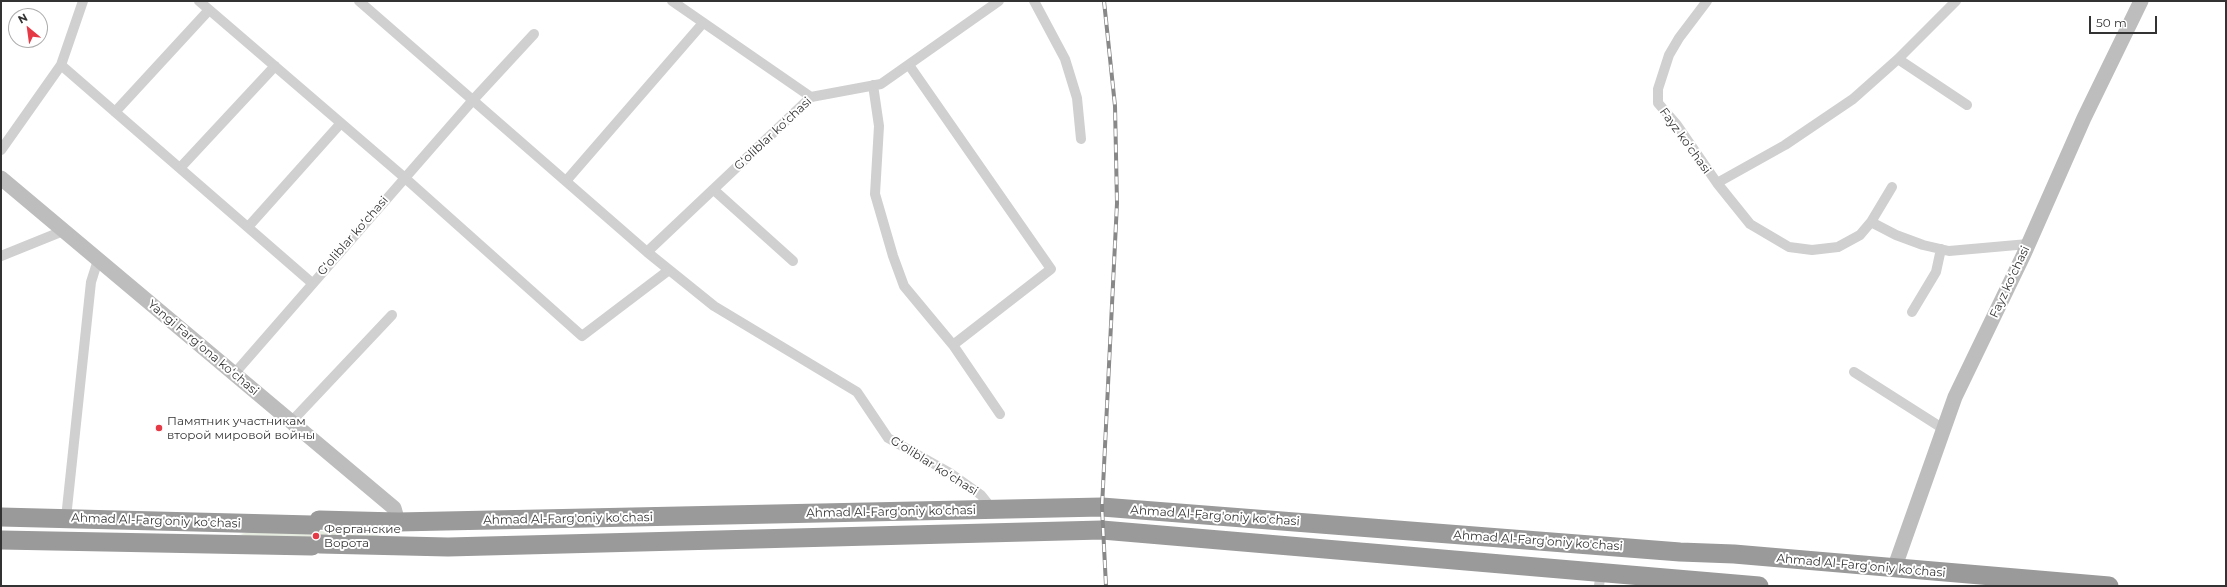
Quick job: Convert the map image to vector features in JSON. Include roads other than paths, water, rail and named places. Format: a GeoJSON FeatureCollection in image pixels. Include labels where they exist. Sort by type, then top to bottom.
{"type":"FeatureCollection","features":[{"type":"Feature","properties":{"kind":"highway","name":"Ahmad Al-Farg'oniy ko'chasi"},"geometry":{"type":"LineString","coordinates":[[1,516],[315,523],[679,517],[1102,507],[1680,552],[1734,554],[1894,569],[2109,586]]}},
{"type":"Feature","properties":{"kind":"highway"},"geometry":{"type":"LineString","coordinates":[[679,517],[681,542]]}},
{"type":"Feature","properties":{"kind":"highway","name":"Ahmad Al-Farg'oniy ko'chasi"},"geometry":{"type":"LineString","coordinates":[[1,540],[448,547],[1102,530],[1600,579],[1759,586]]}},
{"type":"Feature","properties":{"kind":"highway"},"geometry":{"type":"LineString","coordinates":[[1732,584],[1734,554]]}},
{"type":"Feature","properties":{"kind":"street"},"geometry":{"type":"LineString","coordinates":[[1,150],[61,65],[82,1]]}},
{"type":"Feature","properties":{"kind":"street"},"geometry":{"type":"LineString","coordinates":[[199,1],[405,178],[582,336],[669,270]]}},
{"type":"Feature","properties":{"kind":"street","name":"Gʻoliblar koʻchasi"},"geometry":{"type":"LineString","coordinates":[[360,1],[669,270],[714,306],[857,392],[888,438],[950,473],[981,495],[993,510]]}},
{"type":"Feature","properties":{"kind":"street"},"geometry":{"type":"LineString","coordinates":[[672,1],[811,97]]}},
{"type":"Feature","properties":{"kind":"street","name":"Gʻoliblar koʻchasi"},"geometry":{"type":"LineString","coordinates":[[647,252],[811,97],[881,84],[999,1]]}},
{"type":"Feature","properties":{"kind":"street"},"geometry":{"type":"LineString","coordinates":[[1034,1],[1065,60],[1076,98],[1081,139]]}},
{"type":"Feature","properties":{"kind":"street","name":"Fayz koʻchasi"},"geometry":{"type":"LineString","coordinates":[[1708,1],[1679,38],[1669,55],[1658,89],[1658,103],[1677,125],[1717,183],[1821,123],[1853,99],[1898,59],[1956,1]]}},
{"type":"Feature","properties":{"kind":"street","name":"Fayz koʻchasi"},"geometry":{"type":"LineString","coordinates":[[1894,569],[1942,428],[1955,397],[2028,244],[2084,118],[2141,1]]}},
{"type":"Feature","properties":{"kind":"street"},"geometry":{"type":"LineString","coordinates":[[115,112],[209,10]]}},
{"type":"Feature","properties":{"kind":"street"},"geometry":{"type":"LineString","coordinates":[[566,180],[703,23]]}},
{"type":"Feature","properties":{"kind":"street","name":"Gʻoliblar koʻchasi"},"geometry":{"type":"LineString","coordinates":[[234,374],[473,100],[534,34]]}},
{"type":"Feature","properties":{"kind":"street"},"geometry":{"type":"LineString","coordinates":[[1898,59],[1967,105]]}},
{"type":"Feature","properties":{"kind":"street"},"geometry":{"type":"LineString","coordinates":[[61,65],[312,283]]}},
{"type":"Feature","properties":{"kind":"street"},"geometry":{"type":"LineString","coordinates":[[909,65],[1051,269],[953,345]]}},
{"type":"Feature","properties":{"kind":"street"},"geometry":{"type":"LineString","coordinates":[[180,168],[274,66]]}},
{"type":"Feature","properties":{"kind":"street"},"geometry":{"type":"LineString","coordinates":[[873,85],[879,126],[875,194],[893,256],[904,286],[953,345],[1000,414]]}},
{"type":"Feature","properties":{"kind":"street"},"geometry":{"type":"LineString","coordinates":[[248,227],[341,123]]}},
{"type":"Feature","properties":{"kind":"street","name":"Yangi Fargʻona koʻchasi"},"geometry":{"type":"LineString","coordinates":[[1,178],[394,508],[398,522]]}},
{"type":"Feature","properties":{"kind":"street"},"geometry":{"type":"LineString","coordinates":[[1717,183],[1750,224],[1789,248],[1812,250],[1838,248],[1860,235],[1871,222],[1892,187]]}},
{"type":"Feature","properties":{"kind":"street"},"geometry":{"type":"LineString","coordinates":[[714,190],[793,261]]}},
{"type":"Feature","properties":{"kind":"street"},"geometry":{"type":"LineString","coordinates":[[1871,222],[1896,235],[1949,251],[1980,250],[2028,244]]}},
{"type":"Feature","properties":{"kind":"street"},"geometry":{"type":"LineString","coordinates":[[1,256],[63,231]]}},
{"type":"Feature","properties":{"kind":"street"},"geometry":{"type":"LineString","coordinates":[[1912,312],[1936,272],[1941,249]]}},
{"type":"Feature","properties":{"kind":"street"},"geometry":{"type":"LineString","coordinates":[[66,518],[91,282],[98,260]]}},
{"type":"Feature","properties":{"kind":"street"},"geometry":{"type":"LineString","coordinates":[[291,422],[392,315]]}},
{"type":"Feature","properties":{"kind":"street"},"geometry":{"type":"LineString","coordinates":[[1854,372],[1942,428]]}},
{"type":"Feature","properties":{"kind":"railway"},"geometry":{"type":"LineString","coordinates":[[1104,1],[1115,106],[1117,203],[1102,507],[1106,586]]}},
{"type":"Feature","properties":{"kind":"place","name":"Памятник участникам второй мировой войны"},"geometry":{"type":"Point","coordinates":[159,428]}},
{"type":"Feature","properties":{"kind":"place","name":"Ферганские Ворота"},"geometry":{"type":"Point","coordinates":[316,536]}}]}
